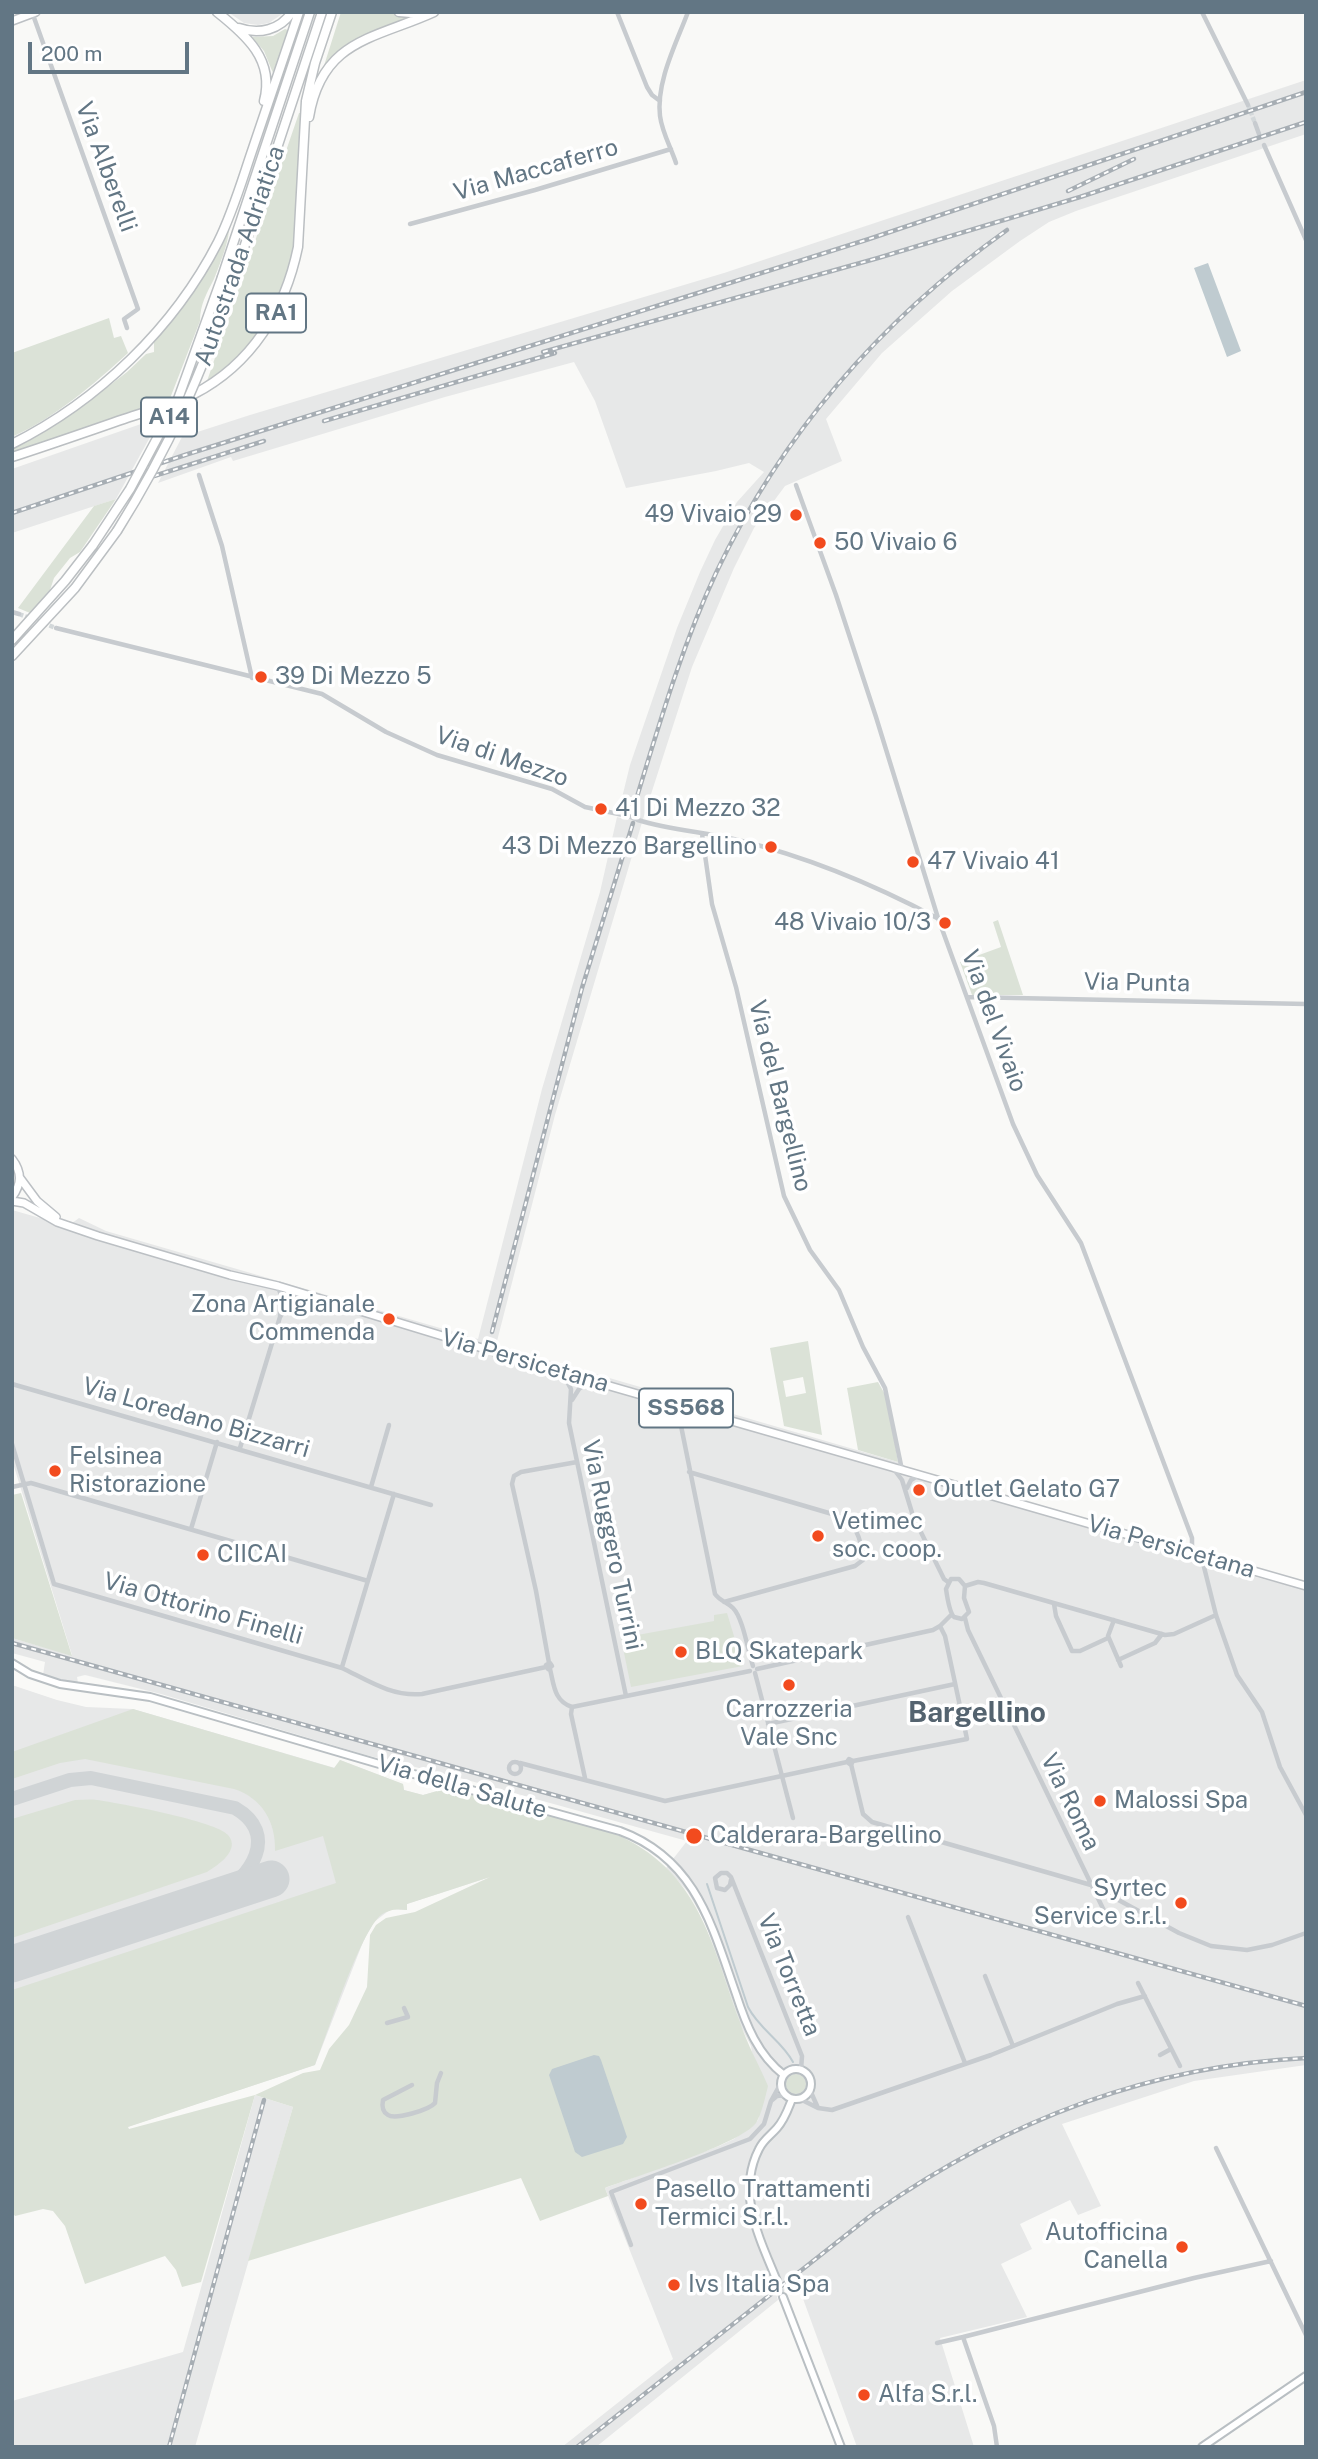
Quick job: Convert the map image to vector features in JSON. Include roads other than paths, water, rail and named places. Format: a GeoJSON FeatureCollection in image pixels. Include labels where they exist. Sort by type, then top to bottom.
{"type":"FeatureCollection","features":[{"type":"Feature","properties":{"kind":"highway"},"geometry":{"type":"LineString","coordinates":[[217,12],[258,50],[266,74],[266,93],[251,155]]}},
{"type":"Feature","properties":{"kind":"highway"},"geometry":{"type":"LineString","coordinates":[[235,27],[251,31],[269,29],[285,21],[292,12]]}},
{"type":"Feature","properties":{"kind":"highway"},"geometry":{"type":"LineString","coordinates":[[12,444],[54,419],[110,378],[165,321],[191,287],[232,211],[299,12]]}},
{"type":"Feature","properties":{"kind":"highway","name":"Autostrada Adriatica"},"geometry":{"type":"LineString","coordinates":[[12,640],[93,545],[145,463],[178,399],[222,277],[310,12]]}},
{"type":"Feature","properties":{"kind":"highway","name":"Autostrada Adriatica"},"geometry":{"type":"LineString","coordinates":[[12,656],[75,588],[117,531],[154,470],[188,402],[233,281],[322,12]]}},
{"type":"Feature","properties":{"kind":"highway","name":"RA1"},"geometry":{"type":"LineString","coordinates":[[12,458],[192,395],[241,361],[268,328],[289,283],[298,247],[306,101],[332,12]]}},
{"type":"Feature","properties":{"kind":"highway"},"geometry":{"type":"LineString","coordinates":[[400,12],[410,15],[433,13]]}},
{"type":"Feature","properties":{"kind":"highway"},"geometry":{"type":"LineString","coordinates":[[302,186],[310,108],[329,67],[338,56],[362,40],[433,13]]}},
{"type":"Feature","properties":{"kind":"main road"},"geometry":{"type":"LineString","coordinates":[[12,21],[33,13]]}},
{"type":"Feature","properties":{"kind":"main road","name":"Via Persicetana"},"geometry":{"type":"LineString","coordinates":[[12,1159],[20,1178],[37,1201],[69,1226]]}},
{"type":"Feature","properties":{"kind":"main road"},"geometry":{"type":"LineString","coordinates":[[12,1199],[20,1178]]}},
{"type":"Feature","properties":{"kind":"main road","name":"Via Persicetana"},"geometry":{"type":"LineString","coordinates":[[12,1199],[69,1226],[230,1275],[278,1286],[677,1405],[1306,1586]]}},
{"type":"Feature","properties":{"kind":"street"},"geometry":{"type":"LineString","coordinates":[[617,12],[647,87],[652,96],[660,101]]}},
{"type":"Feature","properties":{"kind":"street"},"geometry":{"type":"LineString","coordinates":[[676,163],[661,122],[660,101],[663,83],[688,12]]}},
{"type":"Feature","properties":{"kind":"street"},"geometry":{"type":"LineString","coordinates":[[1202,12],[1248,105]]}},
{"type":"Feature","properties":{"kind":"street","name":"Via Alberelli"},"geometry":{"type":"LineString","coordinates":[[33,13],[138,309],[124,319],[127,328]]}},
{"type":"Feature","properties":{"kind":"street"},"geometry":{"type":"LineString","coordinates":[[1255,123],[1259,134]]}},
{"type":"Feature","properties":{"kind":"street"},"geometry":{"type":"LineString","coordinates":[[1264,145],[1306,240]]}},
{"type":"Feature","properties":{"kind":"street","name":"Via Maccaferro"},"geometry":{"type":"LineString","coordinates":[[410,224],[671,149]]}},
{"type":"Feature","properties":{"kind":"street"},"geometry":{"type":"LineString","coordinates":[[199,475],[222,546],[252,678]]}},
{"type":"Feature","properties":{"kind":"street","name":"Via del Vivaio"},"geometry":{"type":"LineString","coordinates":[[796,485],[836,595],[938,918],[1013,1124],[1037,1175],[1081,1243],[1192,1538],[1237,1675],[1262,1712],[1280,1767],[1306,1815]]}},
{"type":"Feature","properties":{"kind":"street"},"geometry":{"type":"LineString","coordinates":[[12,612],[19,614]]}},
{"type":"Feature","properties":{"kind":"street","name":"Via di Mezzo"},"geometry":{"type":"LineString","coordinates":[[56,628],[323,695],[386,732],[438,755],[552,789],[585,807],[628,816],[658,826],[735,840],[834,869],[938,918]]}},
{"type":"Feature","properties":{"kind":"street","name":"Via del Bargellino"},"geometry":{"type":"LineString","coordinates":[[702,834],[712,904],[736,987],[784,1196],[801,1234],[839,1290],[863,1347],[886,1388],[902,1470]]}},
{"type":"Feature","properties":{"kind":"street","name":"Via Punta"},"geometry":{"type":"LineString","coordinates":[[967,997],[1306,1004]]}},
{"type":"Feature","properties":{"kind":"street"},"geometry":{"type":"LineString","coordinates":[[278,1286],[281,1295],[280,1317]]}},
{"type":"Feature","properties":{"kind":"street"},"geometry":{"type":"LineString","coordinates":[[240,1448],[280,1317],[301,1293]]}},
{"type":"Feature","properties":{"kind":"street","name":"Via Ruggero Turrini"},"geometry":{"type":"LineString","coordinates":[[561,1371],[570,1383],[572,1401],[569,1423],[626,1696]]}},
{"type":"Feature","properties":{"kind":"street"},"geometry":{"type":"LineString","coordinates":[[572,1401],[579,1389],[592,1380]]}},
{"type":"Feature","properties":{"kind":"street","name":"Via Loredano Bizzarri"},"geometry":{"type":"LineString","coordinates":[[12,1384],[217,1441],[431,1505]]}},
{"type":"Feature","properties":{"kind":"street"},"geometry":{"type":"LineString","coordinates":[[677,1405],[715,1594],[738,1615],[793,1818]]}},
{"type":"Feature","properties":{"kind":"street"},"geometry":{"type":"LineString","coordinates":[[370,1487],[389,1425]]}},
{"type":"Feature","properties":{"kind":"street"},"geometry":{"type":"LineString","coordinates":[[191,1529],[217,1441]]}},
{"type":"Feature","properties":{"kind":"street"},"geometry":{"type":"LineString","coordinates":[[12,1444],[25,1483]]}},
{"type":"Feature","properties":{"kind":"street"},"geometry":{"type":"LineString","coordinates":[[577,1462],[521,1472],[514,1476],[512,1484],[547,1665],[556,1695],[563,1703],[572,1707],[921,1633],[940,1626],[951,1615]]}},
{"type":"Feature","properties":{"kind":"street"},"geometry":{"type":"LineString","coordinates":[[891,1467],[902,1480],[913,1516],[944,1579],[948,1582]]}},
{"type":"Feature","properties":{"kind":"street"},"geometry":{"type":"LineString","coordinates":[[689,1472],[844,1518],[852,1524],[859,1539],[863,1560],[855,1566],[724,1602]]}},
{"type":"Feature","properties":{"kind":"street"},"geometry":{"type":"LineString","coordinates":[[906,1493],[908,1484],[920,1475]]}},
{"type":"Feature","properties":{"kind":"street"},"geometry":{"type":"LineString","coordinates":[[13,1487],[25,1483],[368,1581]]}},
{"type":"Feature","properties":{"kind":"street","name":"Via Ottorino Finelli"},"geometry":{"type":"LineString","coordinates":[[25,1483],[54,1584],[342,1668],[376,1685],[414,1695],[547,1665]]}},
{"type":"Feature","properties":{"kind":"street"},"geometry":{"type":"LineString","coordinates":[[342,1668],[394,1494]]}},
{"type":"Feature","properties":{"kind":"street"},"geometry":{"type":"LineString","coordinates":[[951,1579],[959,1579],[965,1586],[964,1598],[969,1612],[965,1618],[956,1618],[951,1615],[946,1588],[951,1579]]}},
{"type":"Feature","properties":{"kind":"street"},"geometry":{"type":"LineString","coordinates":[[965,1586],[984,1583],[1162,1634],[1174,1634],[1216,1615]]}},
{"type":"Feature","properties":{"kind":"street"},"geometry":{"type":"LineString","coordinates":[[1054,1604],[1056,1616],[1072,1651],[1080,1651],[1108,1637]]}},
{"type":"Feature","properties":{"kind":"street","name":"Via Roma"},"geometry":{"type":"LineString","coordinates":[[965,1618],[968,1630],[1110,1923]]}},
{"type":"Feature","properties":{"kind":"street"},"geometry":{"type":"LineString","coordinates":[[1114,1620],[1108,1637],[1121,1666]]}},
{"type":"Feature","properties":{"kind":"street"},"geometry":{"type":"LineString","coordinates":[[520,1763],[665,1801],[967,1739],[946,1636],[940,1626]]}},
{"type":"Feature","properties":{"kind":"street"},"geometry":{"type":"LineString","coordinates":[[1118,1660],[1155,1643],[1162,1634]]}},
{"type":"Feature","properties":{"kind":"street","name":"Via della Salute"},"geometry":{"type":"LineString","coordinates":[[12,1663],[30,1674],[60,1684],[150,1697],[620,1831],[638,1839],[673,1865],[703,1903],[750,2032],[783,2078],[782,2088],[792,2097]]}},
{"type":"Feature","properties":{"kind":"street"},"geometry":{"type":"LineString","coordinates":[[547,1665],[552,1676]]}},
{"type":"Feature","properties":{"kind":"street"},"geometry":{"type":"LineString","coordinates":[[768,1724],[956,1684]]}},
{"type":"Feature","properties":{"kind":"street"},"geometry":{"type":"LineString","coordinates":[[572,1707],[571,1714],[585,1779]]}},
{"type":"Feature","properties":{"kind":"street"},"geometry":{"type":"LineString","coordinates":[[850,1763],[863,1814],[872,1822],[1091,1885],[1179,1933],[1211,1946],[1247,1950],[1272,1945],[1306,1933]]}},
{"type":"Feature","properties":{"kind":"street"},"geometry":{"type":"LineString","coordinates":[[724,1873],[729,1875],[731,1880],[727,1889],[718,1888],[715,1878],[724,1873]]}},
{"type":"Feature","properties":{"kind":"street","name":"Via Torretta"},"geometry":{"type":"LineString","coordinates":[[731,1880],[802,2056],[801,2070]]}},
{"type":"Feature","properties":{"kind":"street","name":"Via Torretta"},"geometry":{"type":"LineString","coordinates":[[727,1889],[737,1893]]}},
{"type":"Feature","properties":{"kind":"street"},"geometry":{"type":"LineString","coordinates":[[908,1917],[965,2063]]}},
{"type":"Feature","properties":{"kind":"street"},"geometry":{"type":"LineString","coordinates":[[985,1976],[1013,2046]]}},
{"type":"Feature","properties":{"kind":"street"},"geometry":{"type":"LineString","coordinates":[[1138,1983],[1180,2066]]}},
{"type":"Feature","properties":{"kind":"street"},"geometry":{"type":"LineString","coordinates":[[771,2101],[778,2096],[792,2097],[818,2108],[832,2110],[1144,1996]]}},
{"type":"Feature","properties":{"kind":"street"},"geometry":{"type":"LineString","coordinates":[[387,2023],[408,2017],[404,2008]]}},
{"type":"Feature","properties":{"kind":"street"},"geometry":{"type":"LineString","coordinates":[[1160,2055],[1171,2049]]}},
{"type":"Feature","properties":{"kind":"street"},"geometry":{"type":"LineString","coordinates":[[631,2245],[611,2192],[750,2139],[764,2124],[771,2101],[783,2078],[790,2071],[801,2070],[810,2079],[810,2090],[818,2108]]}},
{"type":"Feature","properties":{"kind":"street"},"geometry":{"type":"LineString","coordinates":[[412,2085],[383,2100],[386,2114],[394,2116],[429,2109],[435,2103],[441,2073]]}},
{"type":"Feature","properties":{"kind":"street"},"geometry":{"type":"LineString","coordinates":[[777,2281],[751,2212],[749,2184],[758,2150],[784,2119],[792,2097],[810,2090]]}},
{"type":"Feature","properties":{"kind":"street"},"geometry":{"type":"LineString","coordinates":[[1216,2148],[1306,2335]]}},
{"type":"Feature","properties":{"kind":"street"},"geometry":{"type":"LineString","coordinates":[[937,2343],[1168,2284],[1271,2261]]}},
{"type":"Feature","properties":{"kind":"street"},"geometry":{"type":"LineString","coordinates":[[783,2297],[841,2447]]}},
{"type":"Feature","properties":{"kind":"street"},"geometry":{"type":"LineString","coordinates":[[963,2337],[994,2426],[997,2447]]}},
{"type":"Feature","properties":{"kind":"street"},"geometry":{"type":"LineString","coordinates":[[1202,2447],[1306,2376]]}},
{"type":"Feature","properties":{"kind":"waterway"},"geometry":{"type":"LineString","coordinates":[[707,1884],[748,2007],[793,2062]]}},
{"type":"Feature","properties":{"kind":"tunnel"},"geometry":{"type":"LineString","coordinates":[[1248,105],[1255,123]]}},
{"type":"Feature","properties":{"kind":"tunnel"},"geometry":{"type":"LineString","coordinates":[[19,614],[56,628]]}},
{"type":"Feature","properties":{"kind":"tunnel"},"geometry":{"type":"LineString","coordinates":[[777,2281],[783,2297]]}},
{"type":"Feature","properties":{"kind":"railway"},"geometry":{"type":"LineString","coordinates":[[12,513],[188,454],[869,239],[1306,92]]}},
{"type":"Feature","properties":{"kind":"railway"},"geometry":{"type":"LineString","coordinates":[[543,352],[878,258],[1080,197],[1306,122]]}},
{"type":"Feature","properties":{"kind":"railway"},"geometry":{"type":"LineString","coordinates":[[1068,191],[1134,159]]}},
{"type":"Feature","properties":{"kind":"railway"},"geometry":{"type":"LineString","coordinates":[[632,813],[670,692],[703,602],[742,522],[772,473],[804,427],[877,341],[961,265],[1007,230]]}},
{"type":"Feature","properties":{"kind":"railway"},"geometry":{"type":"LineString","coordinates":[[324,421],[555,353]]}},
{"type":"Feature","properties":{"kind":"railway"},"geometry":{"type":"LineString","coordinates":[[154,476],[264,441]]}},
{"type":"Feature","properties":{"kind":"railway"},"geometry":{"type":"LineString","coordinates":[[492,1332],[582,988],[633,823]]}},
{"type":"Feature","properties":{"kind":"railway"},"geometry":{"type":"LineString","coordinates":[[12,1643],[1306,2006]]}},
{"type":"Feature","properties":{"kind":"railway"},"geometry":{"type":"LineString","coordinates":[[577,2447],[874,2213],[974,2152],[1079,2104],[1133,2087],[1189,2073],[1247,2063],[1306,2058]]}},
{"type":"Feature","properties":{"kind":"railway"},"geometry":{"type":"LineString","coordinates":[[169,2447],[264,2100]]}},
{"type":"Feature","properties":{"kind":"place","name":"49 Vivaio 29"},"geometry":{"type":"Point","coordinates":[796,515]}},
{"type":"Feature","properties":{"kind":"place","name":"50 Vivaio 6"},"geometry":{"type":"Point","coordinates":[820,543]}},
{"type":"Feature","properties":{"kind":"place","name":"39 Di Mezzo 5"},"geometry":{"type":"Point","coordinates":[261,677]}},
{"type":"Feature","properties":{"kind":"place","name":"41 Di Mezzo 32"},"geometry":{"type":"Point","coordinates":[601,809]}},
{"type":"Feature","properties":{"kind":"place","name":"43 Di Mezzo Bargellino"},"geometry":{"type":"Point","coordinates":[771,847]}},
{"type":"Feature","properties":{"kind":"place","name":"47 Vivaio 41"},"geometry":{"type":"Point","coordinates":[913,862]}},
{"type":"Feature","properties":{"kind":"place","name":"48 Vivaio 10/3"},"geometry":{"type":"Point","coordinates":[945,923]}},
{"type":"Feature","properties":{"kind":"place","name":"Zona Artigianale Commenda"},"geometry":{"type":"Point","coordinates":[389,1319]}},
{"type":"Feature","properties":{"kind":"place","name":"Felsinea Ristorazione"},"geometry":{"type":"Point","coordinates":[55,1471]}},
{"type":"Feature","properties":{"kind":"place","name":"Outlet Gelato G7"},"geometry":{"type":"Point","coordinates":[919,1490]}},
{"type":"Feature","properties":{"kind":"place","name":"Vetimec soc. coop."},"geometry":{"type":"Point","coordinates":[818,1536]}},
{"type":"Feature","properties":{"kind":"place","name":"CIICAI"},"geometry":{"type":"Point","coordinates":[203,1555]}},
{"type":"Feature","properties":{"kind":"place","name":"BLQ Skatepark"},"geometry":{"type":"Point","coordinates":[681,1652]}},
{"type":"Feature","properties":{"kind":"place","name":"Carrozzeria Vale Snc"},"geometry":{"type":"Point","coordinates":[789,1685]}},
{"type":"Feature","properties":{"kind":"place","name":"Malossi Spa"},"geometry":{"type":"Point","coordinates":[1100,1801]}},
{"type":"Feature","properties":{"kind":"place","name":"Calderara-Bargellino"},"geometry":{"type":"Point","coordinates":[694,1836]}},
{"type":"Feature","properties":{"kind":"place","name":"Syrtec Service s.r.l."},"geometry":{"type":"Point","coordinates":[1181,1903]}},
{"type":"Feature","properties":{"kind":"place","name":"Pasello Trattamenti Termici S.r.l."},"geometry":{"type":"Point","coordinates":[641,2204]}},
{"type":"Feature","properties":{"kind":"place","name":"Autofficina Canella"},"geometry":{"type":"Point","coordinates":[1182,2247]}},
{"type":"Feature","properties":{"kind":"place","name":"Ivs Italia Spa"},"geometry":{"type":"Point","coordinates":[674,2285]}},
{"type":"Feature","properties":{"kind":"place","name":"Alfa S.r.l."},"geometry":{"type":"Point","coordinates":[864,2395]}},
{"type":"Feature","properties":{"kind":"district","name":"Bargellino"},"geometry":{"type":"Point","coordinates":[977,1713]}}]}
